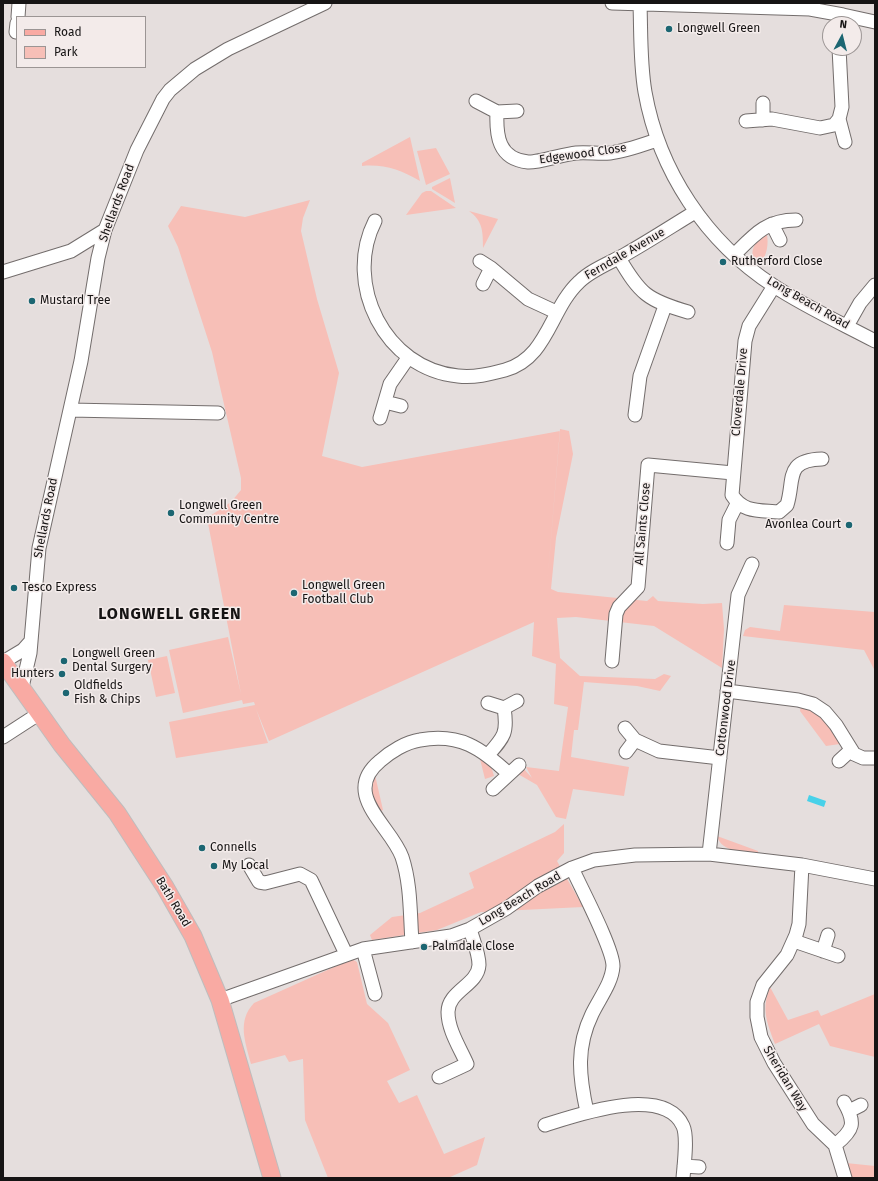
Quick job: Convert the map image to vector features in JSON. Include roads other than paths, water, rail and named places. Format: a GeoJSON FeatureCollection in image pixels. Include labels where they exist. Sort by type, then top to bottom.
{"type":"FeatureCollection","features":[{"type":"Feature","properties":{"kind":"main road","name":"Bath Road"},"geometry":{"type":"LineString","coordinates":[[3,662],[22,686],[62,744],[117,813],[165,887],[193,936],[220,1000],[272,1178]]}},
{"type":"Feature","properties":{"kind":"street"},"geometry":{"type":"LineString","coordinates":[[18,16],[19,3]]}},
{"type":"Feature","properties":{"kind":"street","name":"Shellards Road"},"geometry":{"type":"LineString","coordinates":[[22,686],[31,641],[39,548],[81,361],[98,258],[105,230],[137,150],[163,99],[170,90],[195,69],[228,49],[325,3]]}},
{"type":"Feature","properties":{"kind":"street"},"geometry":{"type":"LineString","coordinates":[[612,3],[810,9],[833,16]]}},
{"type":"Feature","properties":{"kind":"street","name":"Long Beach Road"},"geometry":{"type":"LineString","coordinates":[[640,4],[642,69],[645,92],[657,140],[679,185],[695,212],[713,234],[734,255],[774,286],[875,341]]}},
{"type":"Feature","properties":{"kind":"street"},"geometry":{"type":"LineString","coordinates":[[862,21],[875,22]]}},
{"type":"Feature","properties":{"kind":"street"},"geometry":{"type":"LineString","coordinates":[[746,121],[772,119],[820,128],[834,125],[839,119],[842,107],[839,56]]}},
{"type":"Feature","properties":{"kind":"street"},"geometry":{"type":"LineString","coordinates":[[476,101],[497,112],[517,110]]}},
{"type":"Feature","properties":{"kind":"street"},"geometry":{"type":"LineString","coordinates":[[763,103],[763,120]]}},
{"type":"Feature","properties":{"kind":"street","name":"Edgewood Close"},"geometry":{"type":"LineString","coordinates":[[497,112],[496,133],[501,146],[506,152],[516,158],[529,162],[557,155],[577,153],[609,153],[657,140]]}},
{"type":"Feature","properties":{"kind":"street"},"geometry":{"type":"LineString","coordinates":[[839,119],[845,142]]}},
{"type":"Feature","properties":{"kind":"street","name":"Ferndale Avenue"},"geometry":{"type":"LineString","coordinates":[[375,221],[369,233],[363,268],[365,287],[378,323],[391,341],[408,358],[428,368],[456,376],[471,376],[507,369],[525,362],[537,350],[548,332],[556,312],[568,294],[580,281],[695,212]]}},
{"type":"Feature","properties":{"kind":"street"},"geometry":{"type":"LineString","coordinates":[[734,255],[756,234],[772,224],[784,220],[796,220]]}},
{"type":"Feature","properties":{"kind":"street"},"geometry":{"type":"LineString","coordinates":[[772,224],[780,240]]}},
{"type":"Feature","properties":{"kind":"street"},"geometry":{"type":"LineString","coordinates":[[3,272],[71,251],[105,230]]}},
{"type":"Feature","properties":{"kind":"street"},"geometry":{"type":"LineString","coordinates":[[619,258],[634,284],[648,296],[665,306],[688,312]]}},
{"type":"Feature","properties":{"kind":"street"},"geometry":{"type":"LineString","coordinates":[[480,261],[492,268],[528,299],[556,312]]}},
{"type":"Feature","properties":{"kind":"street"},"geometry":{"type":"LineString","coordinates":[[483,284],[492,268]]}},
{"type":"Feature","properties":{"kind":"street"},"geometry":{"type":"LineString","coordinates":[[847,326],[860,303],[875,285]]}},
{"type":"Feature","properties":{"kind":"street","name":"Cloverdale Drive"},"geometry":{"type":"LineString","coordinates":[[737,504],[732,495],[733,473],[745,341],[749,326],[774,286]]}},
{"type":"Feature","properties":{"kind":"street"},"geometry":{"type":"LineString","coordinates":[[635,415],[640,376],[665,306]]}},
{"type":"Feature","properties":{"kind":"street"},"geometry":{"type":"LineString","coordinates":[[380,418],[390,384],[408,358]]}},
{"type":"Feature","properties":{"kind":"street"},"geometry":{"type":"LineString","coordinates":[[385,402],[400,406]]}},
{"type":"Feature","properties":{"kind":"street"},"geometry":{"type":"LineString","coordinates":[[70,410],[218,413]]}},
{"type":"Feature","properties":{"kind":"street"},"geometry":{"type":"LineString","coordinates":[[727,543],[729,520],[737,504],[745,508],[779,512],[787,505],[791,477],[794,469],[811,459],[822,459]]}},
{"type":"Feature","properties":{"kind":"street","name":"All Saints Close"},"geometry":{"type":"LineString","coordinates":[[612,661],[616,614],[619,607],[638,587],[648,465],[733,473]]}},
{"type":"Feature","properties":{"kind":"street","name":"Cottonwood Drive"},"geometry":{"type":"LineString","coordinates":[[709,854],[738,595],[752,564]]}},
{"type":"Feature","properties":{"kind":"street"},"geometry":{"type":"LineString","coordinates":[[3,662],[23,650],[31,641]]}},
{"type":"Feature","properties":{"kind":"street"},"geometry":{"type":"LineString","coordinates":[[727,691],[798,700],[813,704],[825,712],[836,725],[851,750],[863,758],[875,758]]}},
{"type":"Feature","properties":{"kind":"street"},"geometry":{"type":"LineString","coordinates":[[488,703],[504,708],[517,701]]}},
{"type":"Feature","properties":{"kind":"street"},"geometry":{"type":"LineString","coordinates":[[488,755],[502,739],[505,733],[507,727],[504,708]]}},
{"type":"Feature","properties":{"kind":"street"},"geometry":{"type":"LineString","coordinates":[[3,737],[40,713]]}},
{"type":"Feature","properties":{"kind":"street"},"geometry":{"type":"LineString","coordinates":[[625,728],[635,740],[659,751],[720,758]]}},
{"type":"Feature","properties":{"kind":"street"},"geometry":{"type":"LineString","coordinates":[[412,942],[408,884],[402,857],[391,835],[372,814],[366,800],[365,782],[371,767],[388,753],[418,740],[454,740],[471,745],[488,755],[509,774]]}},
{"type":"Feature","properties":{"kind":"street"},"geometry":{"type":"LineString","coordinates":[[626,752],[635,740]]}},
{"type":"Feature","properties":{"kind":"street"},"geometry":{"type":"LineString","coordinates":[[839,761],[851,750]]}},
{"type":"Feature","properties":{"kind":"street"},"geometry":{"type":"LineString","coordinates":[[493,789],[519,765]]}},
{"type":"Feature","properties":{"kind":"street","name":"Long Beach Road"},"geometry":{"type":"LineString","coordinates":[[220,1000],[363,949],[451,936],[470,929],[508,908],[538,886],[572,868],[594,860],[635,855],[709,854],[802,865],[875,879]]}},
{"type":"Feature","properties":{"kind":"street"},"geometry":{"type":"LineString","coordinates":[[249,865],[259,882],[265,884],[300,874],[311,880],[346,954]]}},
{"type":"Feature","properties":{"kind":"street","name":"Sheridan Way"},"geometry":{"type":"LineString","coordinates":[[802,865],[799,924],[794,941],[787,955],[763,985],[760,994],[757,1017],[761,1037],[774,1063],[813,1124],[835,1145]]}},
{"type":"Feature","properties":{"kind":"street"},"geometry":{"type":"LineString","coordinates":[[572,868],[609,950],[613,966],[610,980],[591,1016],[584,1036],[580,1058],[581,1087],[587,1112]]}},
{"type":"Feature","properties":{"kind":"street"},"geometry":{"type":"LineString","coordinates":[[439,1077],[467,1064],[450,1024],[448,1011],[459,990],[472,979],[479,967],[478,956],[470,929]]}},
{"type":"Feature","properties":{"kind":"street"},"geometry":{"type":"LineString","coordinates":[[823,951],[828,934]]}},
{"type":"Feature","properties":{"kind":"street"},"geometry":{"type":"LineString","coordinates":[[794,941],[838,956]]}},
{"type":"Feature","properties":{"kind":"street"},"geometry":{"type":"LineString","coordinates":[[363,949],[375,994]]}},
{"type":"Feature","properties":{"kind":"street"},"geometry":{"type":"LineString","coordinates":[[545,1125],[587,1112],[610,1107],[641,1105],[668,1109],[683,1126],[685,1133],[684,1172],[699,1167]]}},
{"type":"Feature","properties":{"kind":"street"},"geometry":{"type":"LineString","coordinates":[[844,1178],[835,1145],[850,1131],[852,1118],[846,1107],[861,1105]]}},
{"type":"Feature","properties":{"kind":"water"},"geometry":{"type":"Polygon","coordinates":[[[809,795],[826,801],[824,807],[807,801],[809,795]]]}},
{"type":"Feature","properties":{"kind":"place","name":"Longwell Green"},"geometry":{"type":"Point","coordinates":[669,29]}},
{"type":"Feature","properties":{"kind":"place","name":"Rutherford Close"},"geometry":{"type":"Point","coordinates":[723,262]}},
{"type":"Feature","properties":{"kind":"place","name":"Mustard Tree"},"geometry":{"type":"Point","coordinates":[32,301]}},
{"type":"Feature","properties":{"kind":"place","name":"Longwell Green Community Centre"},"geometry":{"type":"Point","coordinates":[171,513]}},
{"type":"Feature","properties":{"kind":"place","name":"Avonlea Court"},"geometry":{"type":"Point","coordinates":[849,525]}},
{"type":"Feature","properties":{"kind":"place","name":"Tesco Express"},"geometry":{"type":"Point","coordinates":[14,588]}},
{"type":"Feature","properties":{"kind":"place","name":"Longwell Green Football Club"},"geometry":{"type":"Point","coordinates":[294,593]}},
{"type":"Feature","properties":{"kind":"place","name":"Longwell Green Dental Surgery"},"geometry":{"type":"Point","coordinates":[64,661]}},
{"type":"Feature","properties":{"kind":"place","name":"Hunters"},"geometry":{"type":"Point","coordinates":[62,674]}},
{"type":"Feature","properties":{"kind":"place","name":"Oldfields Fish & Chips"},"geometry":{"type":"Point","coordinates":[66,693]}},
{"type":"Feature","properties":{"kind":"place","name":"Connells"},"geometry":{"type":"Point","coordinates":[202,848]}},
{"type":"Feature","properties":{"kind":"place","name":"My Local"},"geometry":{"type":"Point","coordinates":[214,866]}},
{"type":"Feature","properties":{"kind":"place","name":"Palmdale Close"},"geometry":{"type":"Point","coordinates":[424,947]}},
{"type":"Feature","properties":{"kind":"district","name":"LONGWELL GREEN"},"geometry":{"type":"Point","coordinates":[170,615]}}]}
